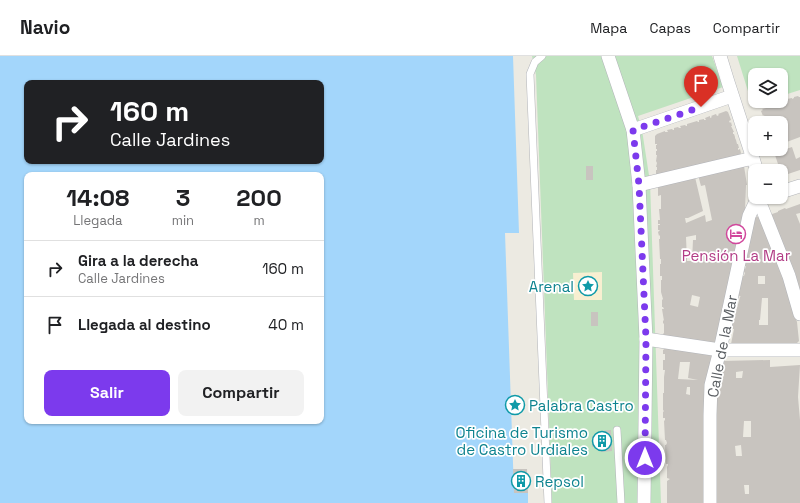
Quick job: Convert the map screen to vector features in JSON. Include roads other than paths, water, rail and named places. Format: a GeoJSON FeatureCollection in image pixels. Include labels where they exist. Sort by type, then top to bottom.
{"type":"FeatureCollection","features":[{"type":"Feature","properties":{"kind":"street"},"geometry":{"type":"LineString","coordinates":[[608,56],[633,130],[639,185],[646,339],[644,503]]}},
{"type":"Feature","properties":{"kind":"street"},"geometry":{"type":"LineString","coordinates":[[720,56],[755,164]]}},
{"type":"Feature","properties":{"kind":"street"},"geometry":{"type":"LineString","coordinates":[[633,130],[732,96]]}},
{"type":"Feature","properties":{"kind":"street"},"geometry":{"type":"LineString","coordinates":[[639,185],[753,158]]}},
{"type":"Feature","properties":{"kind":"street"},"geometry":{"type":"LineString","coordinates":[[788,190],[800,186]]}},
{"type":"Feature","properties":{"kind":"street","name":"Calle de la Mar"},"geometry":{"type":"LineString","coordinates":[[710,503],[711,385],[749,216],[755,204]]}},
{"type":"Feature","properties":{"kind":"street"},"geometry":{"type":"LineString","coordinates":[[761,204],[789,276],[800,314]]}},
{"type":"Feature","properties":{"kind":"street"},"geometry":{"type":"LineString","coordinates":[[646,339],[720,350],[800,350]]}},
{"type":"Feature","properties":{"kind":"lane"},"geometry":{"type":"LineString","coordinates":[[542,56],[535,62],[530,74],[548,503]]}},
{"type":"Feature","properties":{"kind":"lane"},"geometry":{"type":"LineString","coordinates":[[617,430],[621,503]]}},
{"type":"Feature","properties":{"kind":"water"},"geometry":{"type":"Polygon","coordinates":[[[0,56],[513,56],[519,233],[505,233],[514,492],[528,493],[528,503],[0,503],[0,56]]]}},
{"type":"Feature","properties":{"kind":"place","name":"Pensión La Mar"},"geometry":{"type":"Point","coordinates":[736,234]}},
{"type":"Feature","properties":{"kind":"place","name":"Arenal"},"geometry":{"type":"Point","coordinates":[588,286]}},
{"type":"Feature","properties":{"kind":"place","name":"Palabra Castro"},"geometry":{"type":"Point","coordinates":[515,405]}},
{"type":"Feature","properties":{"kind":"place","name":"Oficina de Turismo de Castro Urdiales"},"geometry":{"type":"Point","coordinates":[602,441]}},
{"type":"Feature","properties":{"kind":"place","name":"Repsol"},"geometry":{"type":"Point","coordinates":[521,481]}}]}
